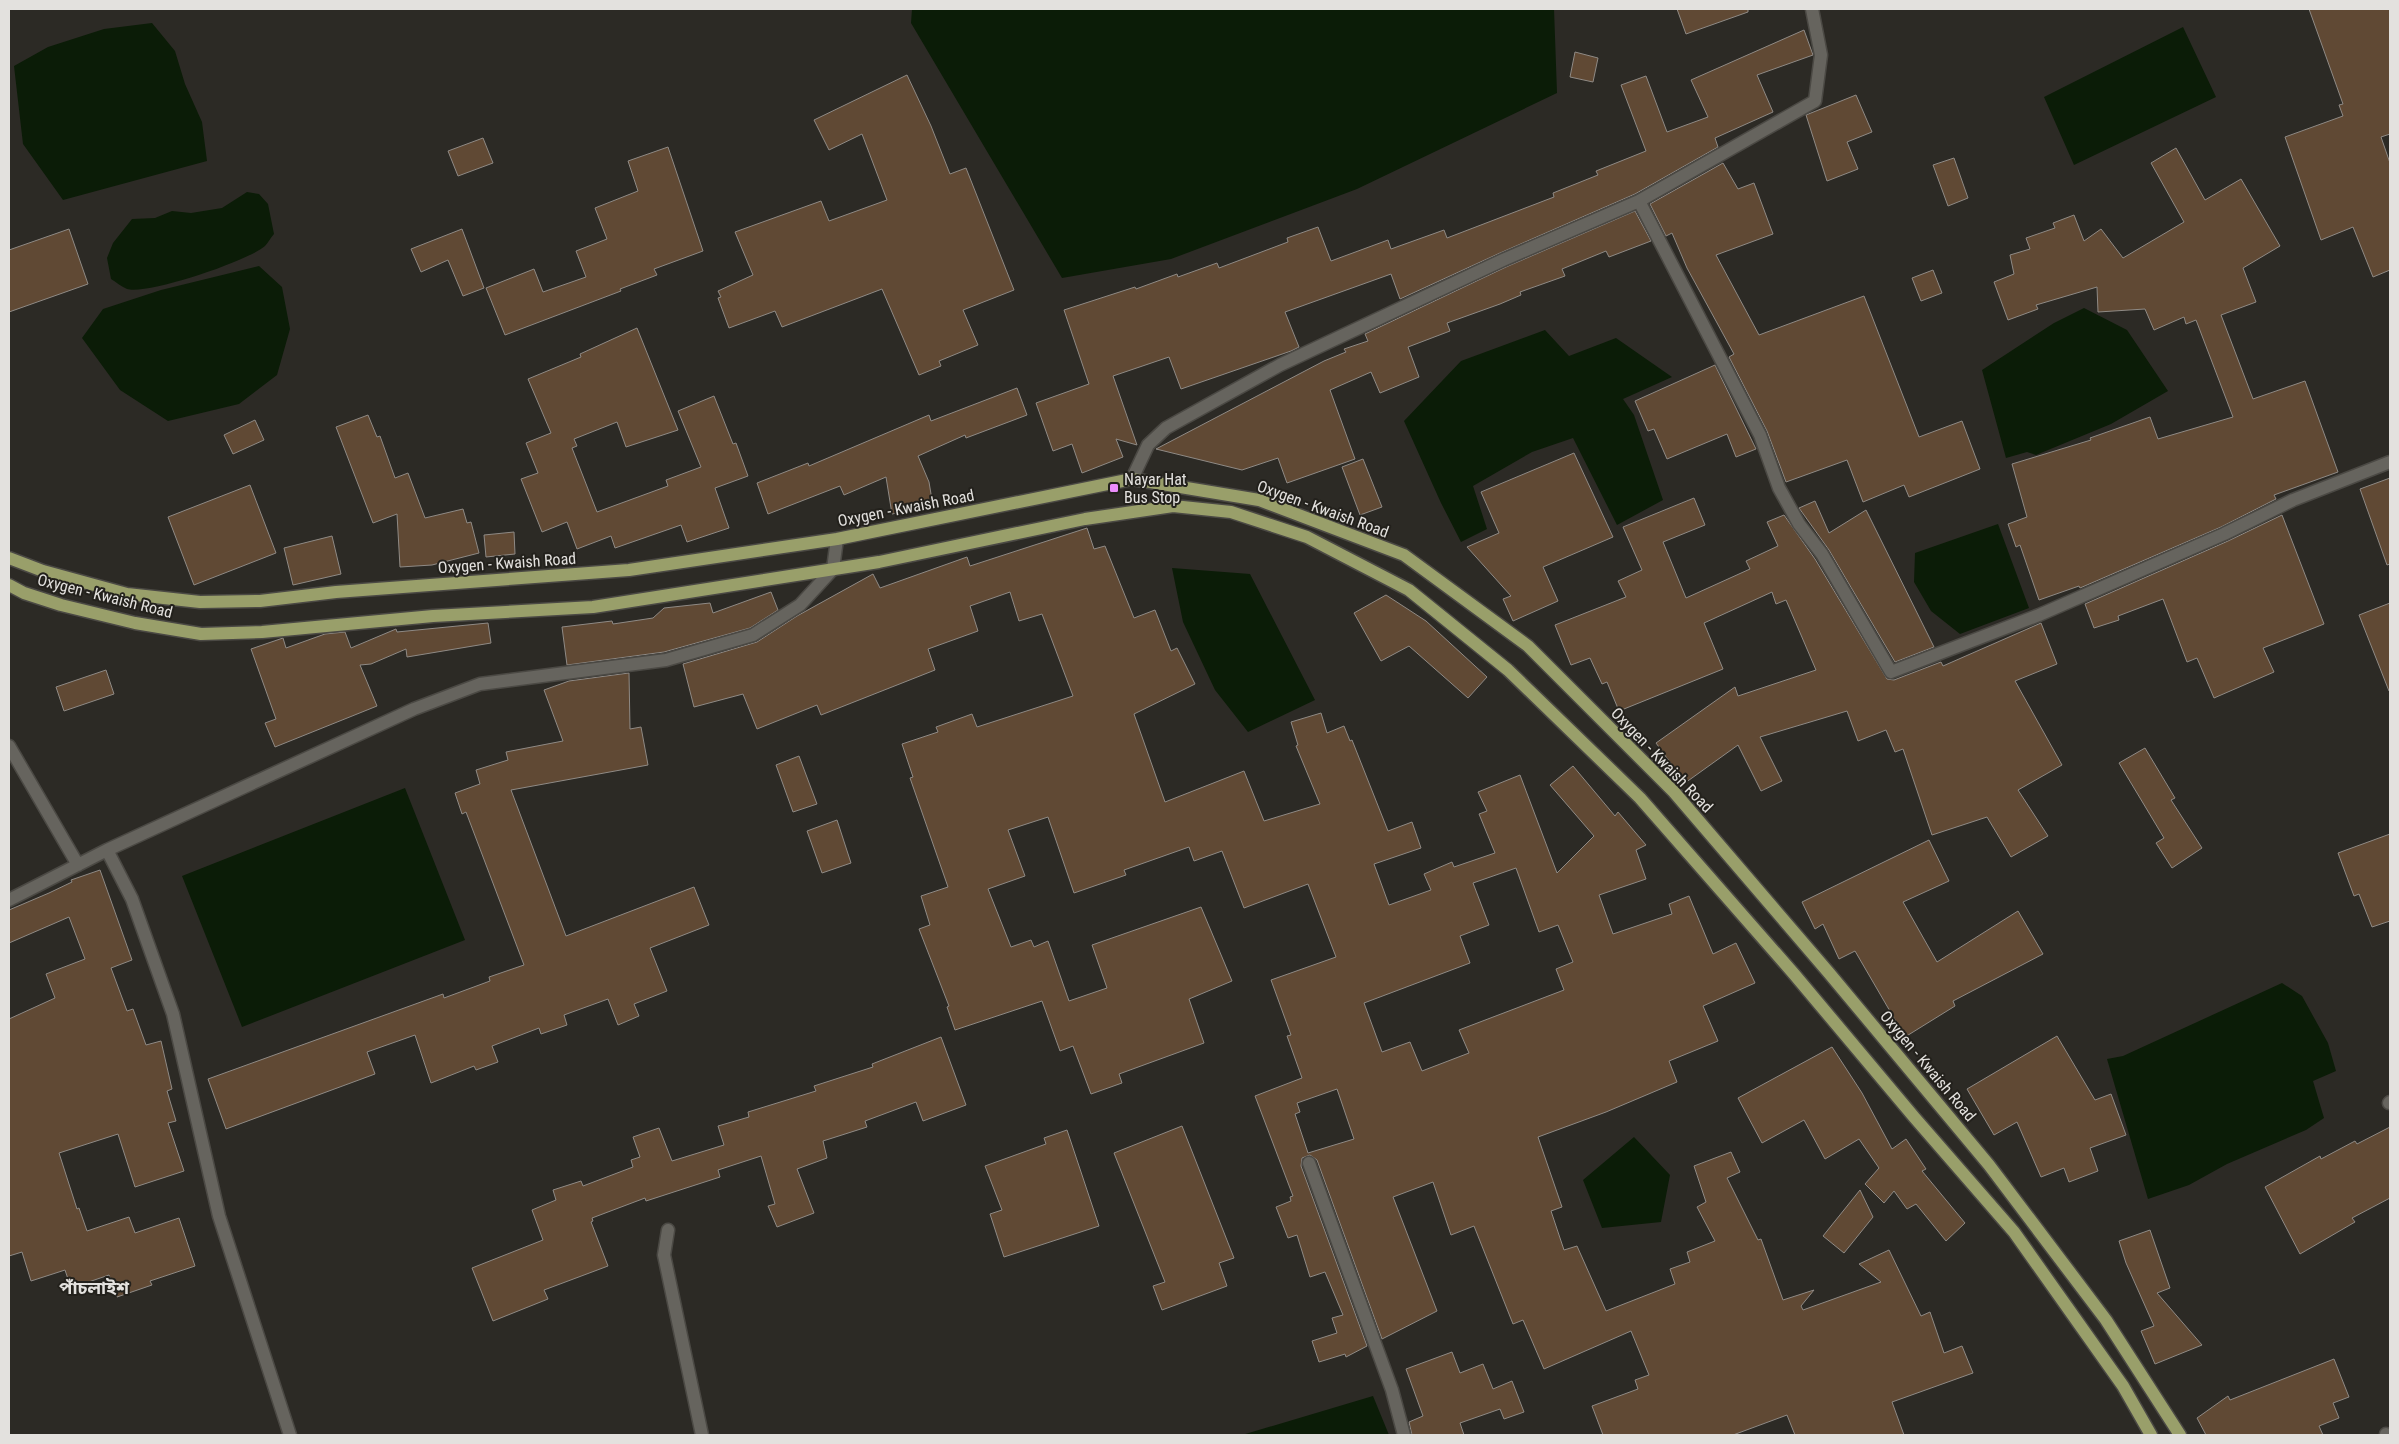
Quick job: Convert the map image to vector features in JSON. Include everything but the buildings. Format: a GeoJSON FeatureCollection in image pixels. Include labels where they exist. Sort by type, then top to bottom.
{"type":"FeatureCollection","features":[{"type":"Feature","properties":{"kind":"main road","name":"Oxygen - Kwaish Road"},"geometry":{"type":"LineString","coordinates":[[9,558],[42,572],[127,594],[200,602],[260,601],[336,592],[629,570],[837,539],[1132,479],[1259,500],[1404,555],[1528,646],[1674,792],[1829,972],[1983,1158],[2106,1320],[2180,1435]]}},
{"type":"Feature","properties":{"kind":"main road","name":"Oxygen - Kwaish Road"},"geometry":{"type":"LineString","coordinates":[[9,585],[24,593],[70,607],[135,623],[201,634],[262,632],[433,616],[593,607],[879,562],[1085,519],[1173,506],[1231,512],[1307,537],[1409,590],[1508,670],[1653,813],[1794,974],[2014,1232],[2123,1386],[2151,1435]]}},
{"type":"Feature","properties":{"kind":"street"},"geometry":{"type":"LineString","coordinates":[[1132,479],[1148,445],[1166,428],[1280,365],[1476,272],[1638,201],[1815,101],[1821,55],[1812,9]]}},
{"type":"Feature","properties":{"kind":"street"},"geometry":{"type":"LineString","coordinates":[[1638,201],[1760,435],[1779,488],[1799,524],[1822,554],[1891,672],[2039,615],[2224,534],[2293,500],[2390,462]]}},
{"type":"Feature","properties":{"kind":"street"},"geometry":{"type":"LineString","coordinates":[[9,900],[107,850],[414,709],[480,684],[666,660],[753,635],[800,605],[833,569],[837,539]]}},
{"type":"Feature","properties":{"kind":"street"},"geometry":{"type":"LineString","coordinates":[[9,746],[78,865]]}},
{"type":"Feature","properties":{"kind":"street"},"geometry":{"type":"LineString","coordinates":[[107,850],[132,899],[173,1014],[219,1216],[290,1435]]}},
{"type":"Feature","properties":{"kind":"street"},"geometry":{"type":"LineString","coordinates":[[1309,1163],[1392,1390],[1404,1435]]}},
{"type":"Feature","properties":{"kind":"street"},"geometry":{"type":"LineString","coordinates":[[668,1230],[664,1255],[702,1435]]}},
{"type":"Feature","properties":{"kind":"shaded area"},"geometry":{"type":"Polygon","coordinates":[[[912,9],[1554,9],[1557,93],[1357,189],[1171,259],[1062,278],[911,23],[912,9]]]}},
{"type":"Feature","properties":{"kind":"shaded area"},"geometry":{"type":"Polygon","coordinates":[[[152,23],[175,51],[185,84],[202,122],[207,161],[63,200],[23,144],[14,66],[48,47],[104,29],[152,23]]]}},
{"type":"Feature","properties":{"kind":"shaded area"},"geometry":{"type":"Polygon","coordinates":[[[2183,27],[2216,97],[2074,165],[2044,97],[2183,27]]]}},
{"type":"Feature","properties":{"kind":"shaded area"},"geometry":{"type":"Polygon","coordinates":[[[247,192],[259,194],[268,204],[274,234],[265,246],[219,268],[155,287],[127,289],[111,279],[107,258],[113,243],[132,219],[155,218],[172,211],[191,213],[222,208],[247,192]]]}},
{"type":"Feature","properties":{"kind":"shaded area"},"geometry":{"type":"Polygon","coordinates":[[[259,266],[282,287],[290,329],[277,375],[239,404],[168,421],[120,390],[82,338],[103,309],[161,290],[259,266]]]}},
{"type":"Feature","properties":{"kind":"shaded area"},"geometry":{"type":"Polygon","coordinates":[[[2084,308],[2127,330],[2168,391],[2111,424],[2036,455],[2027,452],[2006,458],[1982,370],[2054,323],[2084,308]]]}},
{"type":"Feature","properties":{"kind":"shaded area"},"geometry":{"type":"Polygon","coordinates":[[[1545,330],[1569,356],[1616,338],[1672,377],[1623,399],[1634,415],[1663,500],[1617,525],[1573,438],[1532,452],[1473,486],[1487,529],[1461,542],[1404,421],[1461,361],[1545,330]]]}},
{"type":"Feature","properties":{"kind":"shaded area"},"geometry":{"type":"Polygon","coordinates":[[[1998,524],[2029,608],[1960,634],[1931,611],[1914,582],[1915,553],[1998,524]]]}},
{"type":"Feature","properties":{"kind":"shaded area"},"geometry":{"type":"Polygon","coordinates":[[[1172,568],[1250,574],[1315,700],[1248,732],[1215,690],[1183,622],[1172,568]]]}},
{"type":"Feature","properties":{"kind":"shaded area"},"geometry":{"type":"Polygon","coordinates":[[[405,788],[465,940],[242,1027],[182,876],[405,788]]]}},
{"type":"Feature","properties":{"kind":"shaded area"},"geometry":{"type":"Polygon","coordinates":[[[2282,983],[2302,996],[2328,1043],[2336,1071],[2313,1081],[2324,1118],[2306,1130],[2227,1164],[2189,1185],[2148,1199],[2107,1059],[2123,1056],[2282,983]]]}},
{"type":"Feature","properties":{"kind":"shaded area"},"geometry":{"type":"Polygon","coordinates":[[[1634,1137],[1670,1175],[1661,1222],[1602,1228],[1583,1180],[1634,1137]]]}},
{"type":"Feature","properties":{"kind":"shaded area"},"geometry":{"type":"Polygon","coordinates":[[[1373,1396],[1389,1435],[1242,1435],[1373,1396]]]}},
{"type":"Feature","properties":{"kind":"place","name":"Nayar Hat Bus Stop"},"geometry":{"type":"Point","coordinates":[1114,488]}},
{"type":"Feature","properties":{"kind":"district","name":"পাঁচলাইশ"},"geometry":{"type":"Point","coordinates":[94,1287]}}]}
